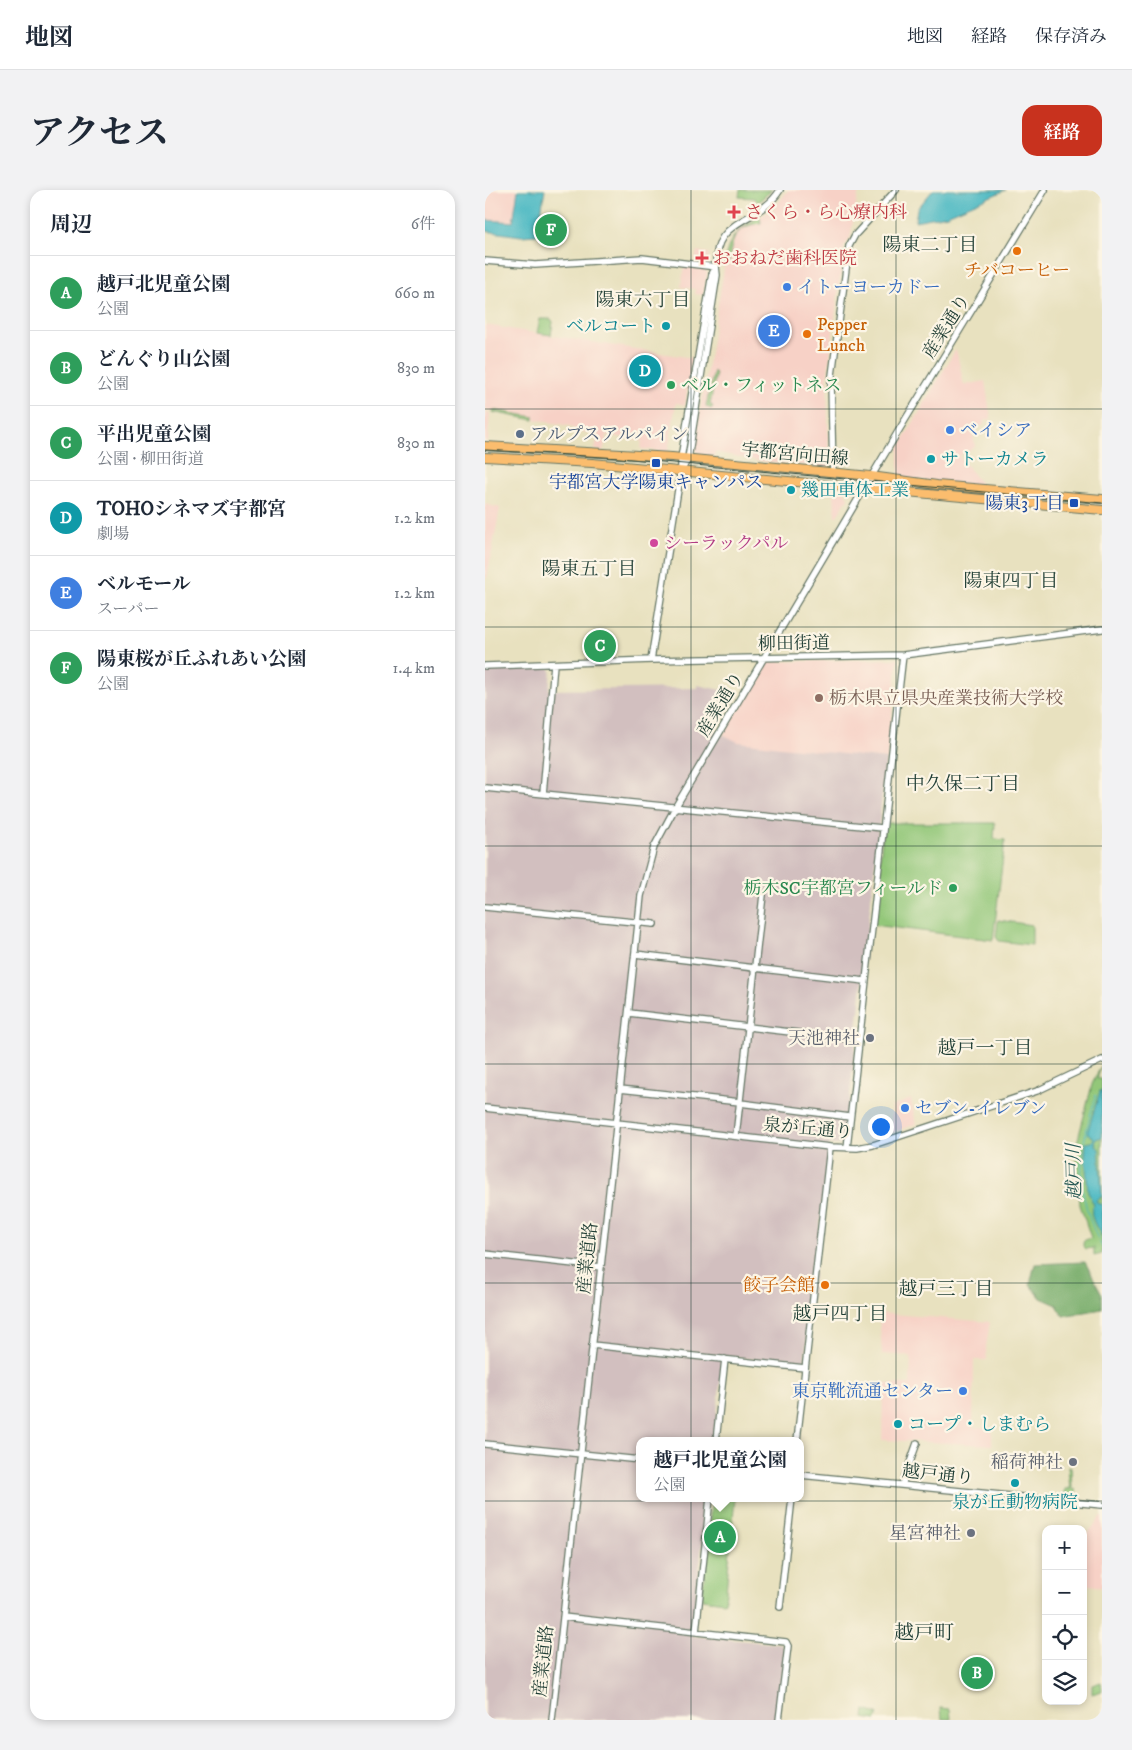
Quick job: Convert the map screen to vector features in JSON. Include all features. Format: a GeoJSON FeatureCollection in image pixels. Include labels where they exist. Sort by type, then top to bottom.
{"type":"FeatureCollection","features":[{"type":"Feature","properties":{"kind":"main road","name":"宇都宮向田線"},"geometry":{"type":"LineString","coordinates":[[485,446],[684,459],[871,476],[947,486],[1102,499]]}},
{"type":"Feature","properties":{"kind":"main road","name":"宇都宮向田線"},"geometry":{"type":"LineString","coordinates":[[485,457],[576,461],[1102,510]]}},
{"type":"Feature","properties":{"kind":"street"},"geometry":{"type":"LineString","coordinates":[[651,660],[681,471],[717,275],[716,267],[719,248],[725,234],[737,222],[767,205],[780,190]]}},
{"type":"Feature","properties":{"kind":"street"},"geometry":{"type":"LineString","coordinates":[[833,473],[831,383],[849,246],[855,235],[896,190]]}},
{"type":"Feature","properties":{"kind":"street","name":"産業通り"},"geometry":{"type":"LineString","coordinates":[[871,476],[1045,190]]}},
{"type":"Feature","properties":{"kind":"street"},"geometry":{"type":"LineString","coordinates":[[485,261],[535,265],[641,258],[716,267]]}},
{"type":"Feature","properties":{"kind":"street"},"geometry":{"type":"LineString","coordinates":[[865,488],[871,476]]}},
{"type":"Feature","properties":{"kind":"street","name":"産業通り"},"geometry":{"type":"LineString","coordinates":[[676,806],[865,488]]}},
{"type":"Feature","properties":{"kind":"street","name":"柳田街道"},"geometry":{"type":"LineString","coordinates":[[485,666],[651,660],[903,655],[1102,629]]}},
{"type":"Feature","properties":{"kind":"street"},"geometry":{"type":"LineString","coordinates":[[847,1148],[903,655]]}},
{"type":"Feature","properties":{"kind":"street"},"geometry":{"type":"LineString","coordinates":[[543,794],[554,664]]}},
{"type":"Feature","properties":{"kind":"street"},"geometry":{"type":"LineString","coordinates":[[485,788],[882,828]]}},
{"type":"Feature","properties":{"kind":"street","name":"産業道路"},"geometry":{"type":"LineString","coordinates":[[552,1720],[638,922],[643,886],[651,856],[676,806]]}},
{"type":"Feature","properties":{"kind":"street"},"geometry":{"type":"LineString","coordinates":[[736,1136],[763,895]]}},
{"type":"Feature","properties":{"kind":"street"},"geometry":{"type":"LineString","coordinates":[[485,907],[655,924]]}},
{"type":"Feature","properties":{"kind":"street"},"geometry":{"type":"LineString","coordinates":[[635,954],[865,980]]}},
{"type":"Feature","properties":{"kind":"street"},"geometry":{"type":"LineString","coordinates":[[629,1013],[859,1040]]}},
{"type":"Feature","properties":{"kind":"street","name":"泉が丘通り"},"geometry":{"type":"LineString","coordinates":[[485,1108],[847,1148],[873,1145],[1030,1093],[1073,1075],[1102,1060]]}},
{"type":"Feature","properties":{"kind":"street"},"geometry":{"type":"LineString","coordinates":[[620,1089],[740,1102],[851,1117]]}},
{"type":"Feature","properties":{"kind":"street"},"geometry":{"type":"LineString","coordinates":[[797,1437],[831,1147]]}},
{"type":"Feature","properties":{"kind":"street"},"geometry":{"type":"LineString","coordinates":[[485,1254],[601,1266]]}},
{"type":"Feature","properties":{"kind":"street"},"geometry":{"type":"LineString","coordinates":[[592,1345],[805,1368]]}},
{"type":"Feature","properties":{"kind":"street"},"geometry":{"type":"LineString","coordinates":[[716,1437],[725,1359]]}},
{"type":"Feature","properties":{"kind":"street"},"geometry":{"type":"LineString","coordinates":[[902,1485],[917,1443]]}},
{"type":"Feature","properties":{"kind":"street"},"geometry":{"type":"LineString","coordinates":[[485,1444],[636,1460]]}},
{"type":"Feature","properties":{"kind":"street","name":"越戸通り"},"geometry":{"type":"LineString","coordinates":[[804,1475],[1102,1505]]}},
{"type":"Feature","properties":{"kind":"street"},"geometry":{"type":"LineString","coordinates":[[696,1632],[710,1502]]}},
{"type":"Feature","properties":{"kind":"street"},"geometry":{"type":"LineString","coordinates":[[780,1606],[792,1502]]}},
{"type":"Feature","properties":{"kind":"street"},"geometry":{"type":"LineString","coordinates":[[563,1618],[787,1643],[779,1720]]}},
{"type":"Feature","properties":{"kind":"shaded area"},"geometry":{"type":"Polygon","coordinates":[[[485,190],[518,190],[513,223],[485,220],[485,190]]]}},
{"type":"Feature","properties":{"kind":"shaded area"},"geometry":{"type":"Polygon","coordinates":[[[788,190],[859,190],[850,238],[844,246],[827,380],[829,468],[760,461],[715,452],[714,457],[700,455],[694,448],[728,245],[739,229],[774,209],[788,190]]]}},
{"type":"Feature","properties":{"kind":"shaded area","name":"おおねだ歯科医院"},"geometry":{"type":"Polygon","coordinates":[[[697,251],[709,253],[708,261],[695,259],[697,251]]]}},
{"type":"Feature","properties":{"kind":"shaded area"},"geometry":{"type":"Polygon","coordinates":[[[684,266],[704,269],[707,273],[703,295],[695,294],[695,289],[681,287],[684,266]]]}},
{"type":"Feature","properties":{"kind":"shaded area"},"geometry":{"type":"Polygon","coordinates":[[[485,325],[692,358],[685,405],[676,403],[668,452],[641,449],[642,441],[607,435],[603,451],[595,450],[598,434],[577,431],[570,426],[485,410],[485,325]]]}},
{"type":"Feature","properties":{"kind":"shaded area"},"geometry":{"type":"Polygon","coordinates":[[[956,349],[964,385],[985,381],[991,419],[984,421],[984,425],[972,428],[975,447],[959,456],[983,487],[899,478],[899,447],[956,349]]]}},
{"type":"Feature","properties":{"kind":"shaded area"},"geometry":{"type":"Polygon","coordinates":[[[485,413],[490,413],[488,442],[485,441],[485,413]]]}},
{"type":"Feature","properties":{"kind":"shaded area"},"geometry":{"type":"Polygon","coordinates":[[[834,489],[844,491],[848,498],[837,516],[835,516],[834,489]]]}},
{"type":"Feature","properties":{"kind":"shaded area"},"geometry":{"type":"Polygon","coordinates":[[[485,504],[500,508],[487,578],[485,578],[485,504]]]}},
{"type":"Feature","properties":{"kind":"shaded area","name":"栃木県立県央産業技術大学校"},"geometry":{"type":"Polygon","coordinates":[[[898,659],[887,759],[738,744],[723,734],[767,662],[898,659]]]}},
{"type":"Feature","properties":{"kind":"shaded area"},"geometry":{"type":"Polygon","coordinates":[[[549,668],[551,670],[549,690],[697,688],[697,685],[726,691],[706,726],[738,742],[886,759],[845,1142],[840,1145],[829,1144],[804,1364],[723,1356],[714,1437],[636,1437],[636,1502],[707,1502],[692,1636],[781,1644],[785,1651],[777,1720],[485,1720],[485,669],[549,668]]]}},
{"type":"Feature","properties":{"kind":"shaded area"},"geometry":{"type":"Polygon","coordinates":[[[911,1099],[916,1124],[891,1133],[892,1106],[911,1099]]]}},
{"type":"Feature","properties":{"kind":"shaded area"},"geometry":{"type":"Polygon","coordinates":[[[879,1313],[990,1322],[986,1347],[987,1360],[974,1360],[973,1427],[992,1428],[992,1445],[882,1440],[883,1384],[910,1384],[911,1356],[882,1354],[879,1313]]]}},
{"type":"Feature","properties":{"kind":"shaded area"},"geometry":{"type":"Polygon","coordinates":[[[1102,1515],[1102,1587],[1087,1585],[1087,1535],[1102,1515]]]}},
{"type":"Feature","properties":{"kind":"green space"},"geometry":{"type":"Polygon","coordinates":[[[740,190],[772,190],[758,202],[754,198],[739,197],[740,190]]]}},
{"type":"Feature","properties":{"kind":"green space"},"geometry":{"type":"Polygon","coordinates":[[[760,217],[761,223],[745,227],[736,235],[729,262],[724,264],[728,247],[735,235],[739,230],[760,217]]]}},
{"type":"Feature","properties":{"kind":"green space"},"geometry":{"type":"Polygon","coordinates":[[[544,223],[561,226],[559,234],[544,236],[544,223]]]}},
{"type":"Feature","properties":{"kind":"green space"},"geometry":{"type":"Polygon","coordinates":[[[540,319],[551,319],[553,322],[551,335],[537,333],[540,319]]]}},
{"type":"Feature","properties":{"kind":"green space"},"geometry":{"type":"Polygon","coordinates":[[[714,371],[716,373],[710,405],[713,406],[711,409],[706,406],[714,371]]]}},
{"type":"Feature","properties":{"kind":"green space"},"geometry":{"type":"Polygon","coordinates":[[[493,410],[534,417],[534,420],[492,412],[493,410]]]}},
{"type":"Feature","properties":{"kind":"green space"},"geometry":{"type":"Polygon","coordinates":[[[605,632],[605,659],[594,660],[594,633],[605,632]]]}},
{"type":"Feature","properties":{"kind":"green space"},"geometry":{"type":"Polygon","coordinates":[[[884,823],[995,823],[994,839],[1005,840],[993,940],[873,925],[884,823]]]}},
{"type":"Feature","properties":{"kind":"green space"},"geometry":{"type":"Polygon","coordinates":[[[998,920],[1032,925],[1032,945],[999,941],[996,937],[998,920]]]}},
{"type":"Feature","properties":{"kind":"green space"},"geometry":{"type":"Polygon","coordinates":[[[1101,1067],[1097,1079],[1102,1079],[1102,1254],[1094,1256],[1094,1248],[1085,1249],[1083,1241],[1091,1238],[1080,1205],[1076,1147],[1093,1081],[1101,1067]]]}},
{"type":"Feature","properties":{"kind":"green space"},"geometry":{"type":"Polygon","coordinates":[[[1085,1262],[1102,1294],[1102,1309],[1063,1316],[1057,1305],[1041,1298],[1030,1284],[1035,1264],[1085,1262]]]}},
{"type":"Feature","properties":{"kind":"green space"},"geometry":{"type":"Polygon","coordinates":[[[1068,1467],[1071,1467],[1072,1489],[1076,1490],[1076,1497],[1065,1496],[1065,1489],[1070,1489],[1068,1467]]]}},
{"type":"Feature","properties":{"kind":"green space"},"geometry":{"type":"Polygon","coordinates":[[[712,1502],[735,1502],[725,1602],[702,1599],[712,1502]]]}},
{"type":"Feature","properties":{"kind":"green space"},"geometry":{"type":"Polygon","coordinates":[[[990,1664],[987,1671],[981,1677],[974,1682],[966,1684],[967,1665],[990,1664]]]}},
{"type":"Feature","properties":{"kind":"green space"},"geometry":{"type":"Polygon","coordinates":[[[1101,1682],[1102,1691],[1092,1694],[1092,1685],[1101,1682]]]}},
{"type":"Feature","properties":{"kind":"green space"},"geometry":{"type":"Polygon","coordinates":[[[941,1708],[950,1709],[951,1719],[942,1719],[941,1708]]]}},
{"type":"Feature","properties":{"kind":"green space"},"geometry":{"type":"Polygon","coordinates":[[[865,1710],[878,1714],[876,1720],[864,1718],[865,1710]]]}},
{"type":"Feature","properties":{"kind":"water"},"geometry":{"type":"Polygon","coordinates":[[[518,190],[545,190],[537,235],[521,236],[485,231],[485,220],[513,222],[518,190]]]}},
{"type":"Feature","properties":{"kind":"water"},"geometry":{"type":"Polygon","coordinates":[[[933,190],[1006,190],[947,215],[915,221],[917,209],[933,190]]]}},
{"type":"Feature","properties":{"kind":"water"},"geometry":{"type":"Polygon","coordinates":[[[1102,1090],[1102,1137],[1096,1139],[1095,1143],[1099,1149],[1102,1195],[1096,1200],[1098,1204],[1102,1204],[1102,1237],[1092,1216],[1094,1205],[1088,1192],[1085,1155],[1086,1143],[1092,1142],[1094,1138],[1087,1133],[1100,1091],[1102,1090]]]}},
{"type":"Feature","properties":{"kind":"waterway","name":"越戸川"},"geometry":{"type":"LineString","coordinates":[[1096,1095],[1085,1136],[1081,1172],[1086,1207],[1102,1247]]}},
{"type":"Feature","properties":{"kind":"tram line"},"geometry":{"type":"LineString","coordinates":[[485,450],[620,458],[1102,503]]}},
{"type":"Feature","properties":{"kind":"place","name":"さくら・ら心療内科"},"geometry":{"type":"Point","coordinates":[734,212]}},
{"type":"Feature","properties":{"kind":"place","name":"陽東桜が丘ふれあい公園"},"geometry":{"type":"Point","coordinates":[551,230]}},
{"type":"Feature","properties":{"kind":"place","name":"チバコーヒー"},"geometry":{"type":"Point","coordinates":[1017,251]}},
{"type":"Feature","properties":{"kind":"place","name":"おおねだ歯科医院"},"geometry":{"type":"Point","coordinates":[702,258]}},
{"type":"Feature","properties":{"kind":"place","name":"イトーヨーカドー"},"geometry":{"type":"Point","coordinates":[787,287]}},
{"type":"Feature","properties":{"kind":"place","name":"ベルコート"},"geometry":{"type":"Point","coordinates":[666,326]}},
{"type":"Feature","properties":{"kind":"place","name":"ベルモール"},"geometry":{"type":"Point","coordinates":[774,331]}},
{"type":"Feature","properties":{"kind":"place","name":"Pepper Lunch"},"geometry":{"type":"Point","coordinates":[807,334]}},
{"type":"Feature","properties":{"kind":"place","name":"TOHOシネマズ宇都宮"},"geometry":{"type":"Point","coordinates":[645,371]}},
{"type":"Feature","properties":{"kind":"place","name":"ベル・フィットネス"},"geometry":{"type":"Point","coordinates":[671,385]}},
{"type":"Feature","properties":{"kind":"place","name":"ベイシア"},"geometry":{"type":"Point","coordinates":[950,430]}},
{"type":"Feature","properties":{"kind":"place","name":"アルプスアルパイン"},"geometry":{"type":"Point","coordinates":[520,434]}},
{"type":"Feature","properties":{"kind":"place","name":"サトーカメラ"},"geometry":{"type":"Point","coordinates":[931,459]}},
{"type":"Feature","properties":{"kind":"place","name":"宇都宮大学陽東キャンパス"},"geometry":{"type":"Point","coordinates":[656,463]}},
{"type":"Feature","properties":{"kind":"place","name":"幾田車体工業"},"geometry":{"type":"Point","coordinates":[791,490]}},
{"type":"Feature","properties":{"kind":"place","name":"陽東3丁目"},"geometry":{"type":"Point","coordinates":[1074,503]}},
{"type":"Feature","properties":{"kind":"place","name":"シーラックパル"},"geometry":{"type":"Point","coordinates":[654,543]}},
{"type":"Feature","properties":{"kind":"place","name":"平出児童公園"},"geometry":{"type":"Point","coordinates":[600,646]}},
{"type":"Feature","properties":{"kind":"place","name":"栃木県立県央産業技術大学校"},"geometry":{"type":"Point","coordinates":[819,698]}},
{"type":"Feature","properties":{"kind":"place","name":"栃木SC宇都宮フィールド"},"geometry":{"type":"Point","coordinates":[953,888]}},
{"type":"Feature","properties":{"kind":"place","name":"天池神社"},"geometry":{"type":"Point","coordinates":[870,1038]}},
{"type":"Feature","properties":{"kind":"place","name":"セブン-イレブン"},"geometry":{"type":"Point","coordinates":[905,1108]}},
{"type":"Feature","properties":{"kind":"place","name":"餃子会館"},"geometry":{"type":"Point","coordinates":[825,1285]}},
{"type":"Feature","properties":{"kind":"place","name":"東京靴流通センター"},"geometry":{"type":"Point","coordinates":[963,1391]}},
{"type":"Feature","properties":{"kind":"place","name":"コープ・しまむら"},"geometry":{"type":"Point","coordinates":[898,1424]}},
{"type":"Feature","properties":{"kind":"place","name":"稲荷神社"},"geometry":{"type":"Point","coordinates":[1073,1462]}},
{"type":"Feature","properties":{"kind":"place","name":"泉が丘動物病院"},"geometry":{"type":"Point","coordinates":[1015,1483]}},
{"type":"Feature","properties":{"kind":"place","name":"星宮神社"},"geometry":{"type":"Point","coordinates":[971,1533]}},
{"type":"Feature","properties":{"kind":"place","name":"越戸北児童公園"},"geometry":{"type":"Point","coordinates":[720,1537]}},
{"type":"Feature","properties":{"kind":"place","name":"どんぐり山公園"},"geometry":{"type":"Point","coordinates":[977,1673]}},
{"type":"Feature","properties":{"kind":"district","name":"陽東二丁目"},"geometry":{"type":"Point","coordinates":[930,244]}},
{"type":"Feature","properties":{"kind":"district","name":"陽東六丁目"},"geometry":{"type":"Point","coordinates":[643,299]}},
{"type":"Feature","properties":{"kind":"district","name":"陽東五丁目"},"geometry":{"type":"Point","coordinates":[589,568]}},
{"type":"Feature","properties":{"kind":"district","name":"陽東四丁目"},"geometry":{"type":"Point","coordinates":[1011,580]}},
{"type":"Feature","properties":{"kind":"district","name":"中久保二丁目"},"geometry":{"type":"Point","coordinates":[963,783]}},
{"type":"Feature","properties":{"kind":"district","name":"越戸一丁目"},"geometry":{"type":"Point","coordinates":[985,1047]}},
{"type":"Feature","properties":{"kind":"district","name":"越戸三丁目"},"geometry":{"type":"Point","coordinates":[946,1288]}},
{"type":"Feature","properties":{"kind":"district","name":"越戸四丁目"},"geometry":{"type":"Point","coordinates":[840,1313]}},
{"type":"Feature","properties":{"kind":"district","name":"越戸町"},"geometry":{"type":"Point","coordinates":[924,1632]}}]}
